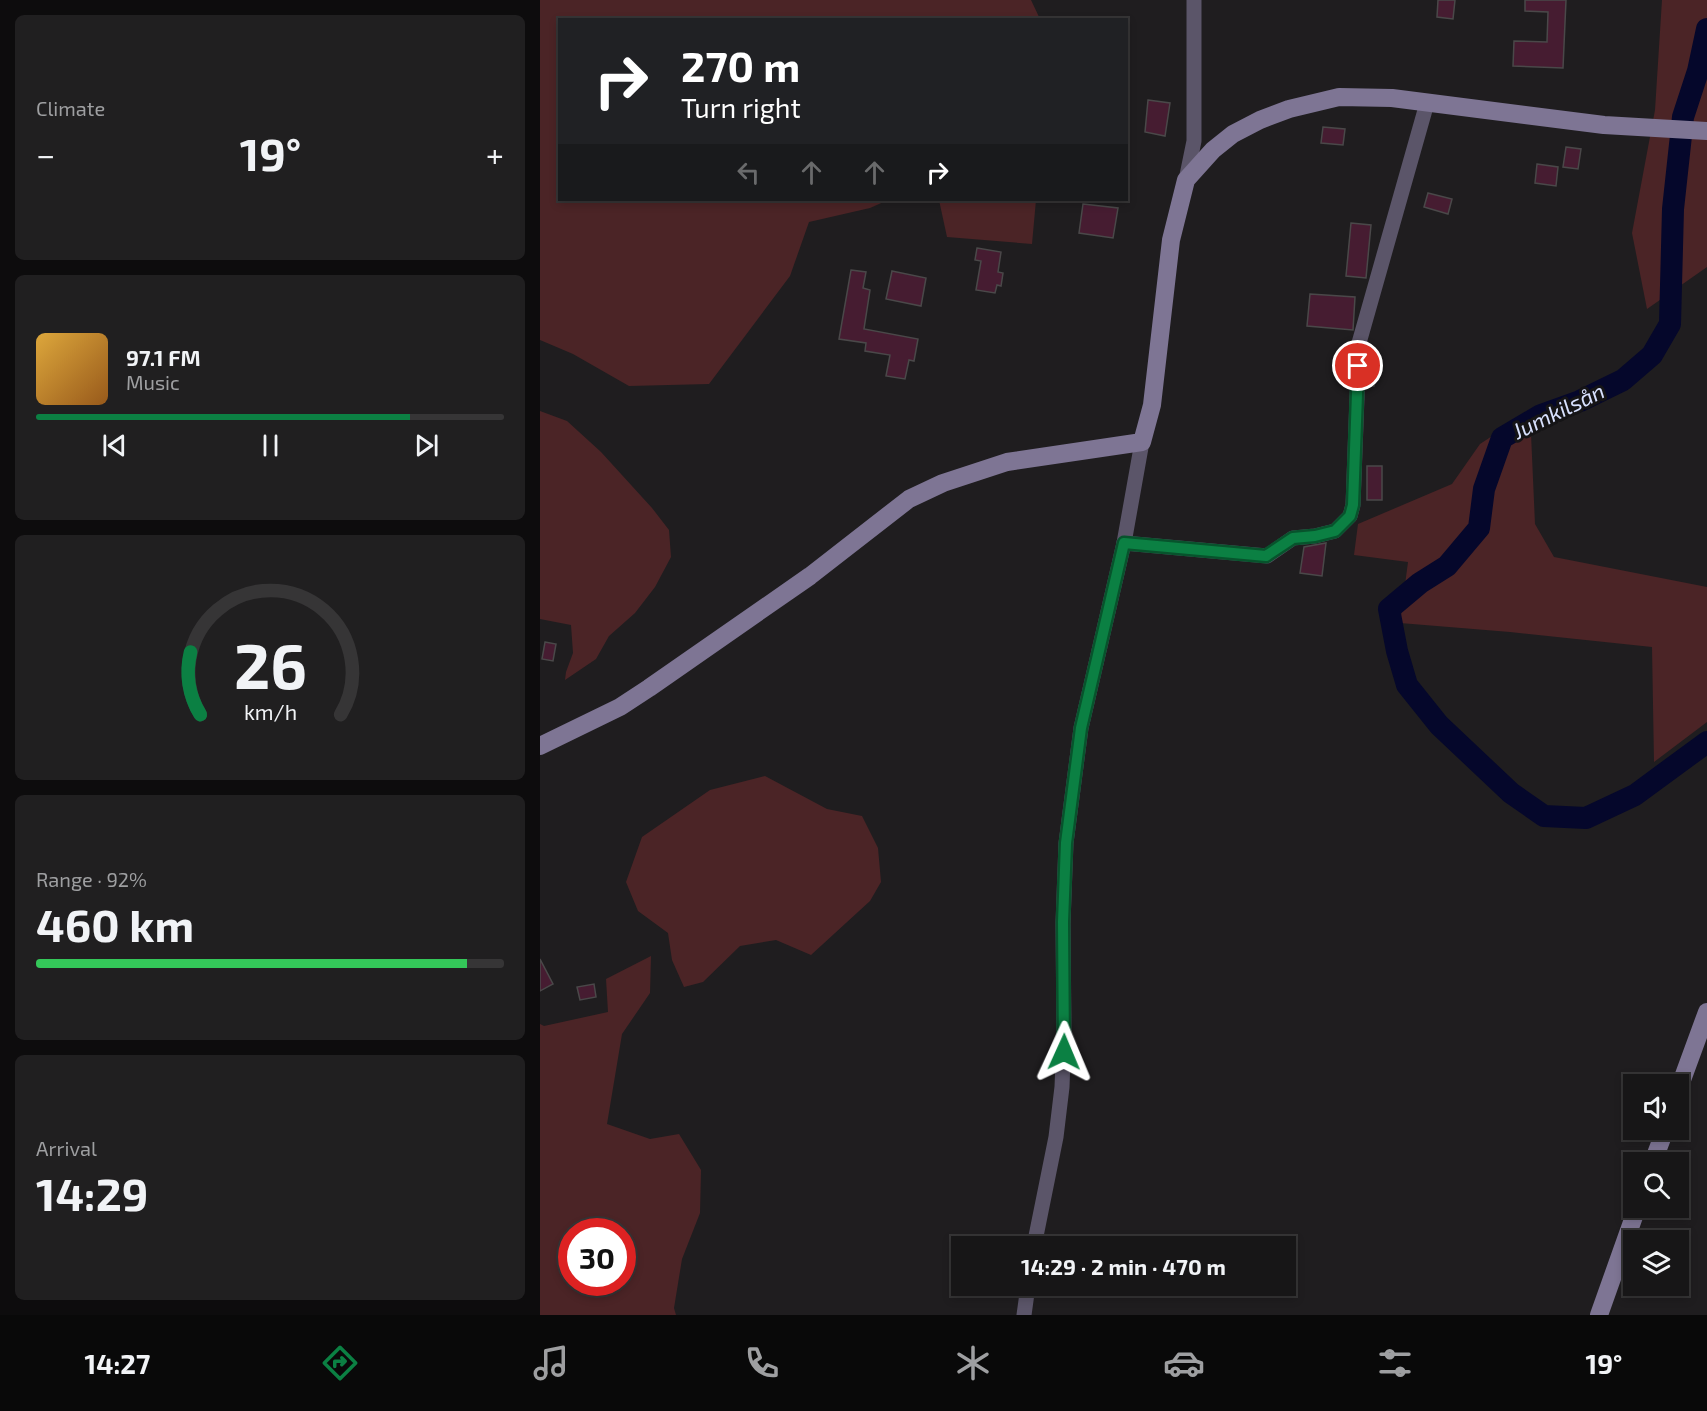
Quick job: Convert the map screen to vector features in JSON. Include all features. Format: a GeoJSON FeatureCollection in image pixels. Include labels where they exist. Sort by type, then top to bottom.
{"type":"FeatureCollection","features":[{"type":"Feature","properties":{"kind":"street"},"geometry":{"type":"LineString","coordinates":[[1036,1236],[1056,1137],[1062,1087],[1066,843],[1081,728],[1124,543],[1142,442],[1152,405],[1171,240],[1194,141],[1194,0]]}},
{"type":"Feature","properties":{"kind":"street"},"geometry":{"type":"LineString","coordinates":[[1186,180],[1213,150],[1233,134],[1289,109],[1339,97],[1392,98],[1604,125],[1707,131]]}},
{"type":"Feature","properties":{"kind":"street"},"geometry":{"type":"LineString","coordinates":[[1124,543],[1266,556],[1293,538],[1335,531],[1350,516],[1353,505],[1359,343],[1427,103]]}},
{"type":"Feature","properties":{"kind":"street"},"geometry":{"type":"LineString","coordinates":[[540,746],[620,707],[649,688],[810,576],[909,499],[943,483],[1007,462],[1142,442]]}},
{"type":"Feature","properties":{"kind":"street"},"geometry":{"type":"LineString","coordinates":[[1684,1074],[1707,1012]]}},
{"type":"Feature","properties":{"kind":"street"},"geometry":{"type":"LineString","coordinates":[[1599,1315],[1633,1218]]}},
{"type":"Feature","properties":{"kind":"street"},"geometry":{"type":"LineString","coordinates":[[1024,1315],[1027,1296]]}},
{"type":"Feature","properties":{"kind":"shaded area"},"geometry":{"type":"Polygon","coordinates":[[[540,0],[1031,0],[1040,18],[558,18],[558,201],[886,201],[870,208],[809,222],[790,276],[709,384],[629,386],[573,354],[540,340],[540,0]]]}},
{"type":"Feature","properties":{"kind":"shaded area"},"geometry":{"type":"Polygon","coordinates":[[[1662,0],[1707,0],[1707,267],[1647,309],[1632,233],[1655,110],[1662,0]]]}},
{"type":"Feature","properties":{"kind":"shaded area"},"geometry":{"type":"Polygon","coordinates":[[[939,201],[1036,201],[1032,244],[947,237],[939,201]]]}},
{"type":"Feature","properties":{"kind":"shaded area"},"geometry":{"type":"Polygon","coordinates":[[[540,411],[567,421],[601,452],[669,530],[671,557],[655,587],[635,613],[609,636],[596,659],[565,680],[573,653],[571,625],[540,619],[540,411]]]}},
{"type":"Feature","properties":{"kind":"shaded area"},"geometry":{"type":"Polygon","coordinates":[[[1530,411],[1535,524],[1554,557],[1707,587],[1707,722],[1654,762],[1652,647],[1400,623],[1408,562],[1354,555],[1358,524],[1452,484],[1480,444],[1530,411]]]}},
{"type":"Feature","properties":{"kind":"shaded area"},"geometry":{"type":"Polygon","coordinates":[[[765,776],[827,809],[862,816],[878,848],[881,882],[870,901],[811,955],[776,940],[740,946],[703,982],[684,987],[672,960],[668,933],[638,911],[626,882],[642,837],[710,790],[765,776]]]}},
{"type":"Feature","properties":{"kind":"shaded area"},"geometry":{"type":"Polygon","coordinates":[[[651,956],[650,993],[622,1034],[607,1124],[650,1139],[679,1134],[701,1170],[700,1213],[682,1259],[674,1308],[676,1315],[540,1315],[540,1024],[544,1026],[608,1012],[606,979],[651,956]]]}},
{"type":"Feature","properties":{"kind":"building"},"geometry":{"type":"Polygon","coordinates":[[[1438,0],[1455,0],[1453,19],[1437,17],[1438,0]]]}},
{"type":"Feature","properties":{"kind":"building"},"geometry":{"type":"Polygon","coordinates":[[[1525,0],[1566,0],[1563,68],[1513,66],[1514,41],[1547,42],[1548,12],[1525,11],[1525,0]]]}},
{"type":"Feature","properties":{"kind":"building"},"geometry":{"type":"Polygon","coordinates":[[[1148,100],[1170,103],[1165,136],[1145,132],[1148,100]]]}},
{"type":"Feature","properties":{"kind":"building"},"geometry":{"type":"Polygon","coordinates":[[[1323,127],[1345,129],[1343,145],[1321,143],[1323,127]]]}},
{"type":"Feature","properties":{"kind":"building"},"geometry":{"type":"Polygon","coordinates":[[[1566,147],[1581,149],[1578,169],[1563,167],[1566,147]]]}},
{"type":"Feature","properties":{"kind":"building"},"geometry":{"type":"Polygon","coordinates":[[[1537,164],[1558,167],[1556,186],[1535,183],[1537,164]]]}},
{"type":"Feature","properties":{"kind":"building"},"geometry":{"type":"Polygon","coordinates":[[[1428,193],[1452,199],[1448,214],[1424,207],[1428,193]]]}},
{"type":"Feature","properties":{"kind":"building"},"geometry":{"type":"Polygon","coordinates":[[[1083,204],[1118,208],[1113,238],[1079,233],[1083,204]]]}},
{"type":"Feature","properties":{"kind":"building"},"geometry":{"type":"Polygon","coordinates":[[[1351,223],[1371,225],[1366,278],[1346,276],[1351,223]]]}},
{"type":"Feature","properties":{"kind":"building"},"geometry":{"type":"Polygon","coordinates":[[[977,248],[1001,252],[998,272],[1003,273],[1001,286],[997,285],[995,293],[976,290],[981,261],[975,260],[977,248]]]}},
{"type":"Feature","properties":{"kind":"building"},"geometry":{"type":"Polygon","coordinates":[[[851,270],[866,272],[863,288],[870,290],[864,329],[918,339],[914,361],[909,360],[905,379],[886,376],[890,355],[865,351],[866,343],[839,339],[851,270]]]}},
{"type":"Feature","properties":{"kind":"building"},"geometry":{"type":"Polygon","coordinates":[[[892,271],[926,278],[921,306],[886,299],[892,271]]]}},
{"type":"Feature","properties":{"kind":"building"},"geometry":{"type":"Polygon","coordinates":[[[1310,294],[1355,297],[1353,330],[1307,326],[1310,294]]]}},
{"type":"Feature","properties":{"kind":"building"},"geometry":{"type":"Polygon","coordinates":[[[1368,359],[1377,360],[1374,386],[1367,386],[1368,359]]]}},
{"type":"Feature","properties":{"kind":"building"},"geometry":{"type":"Polygon","coordinates":[[[1367,466],[1382,466],[1382,500],[1367,500],[1367,466]]]}},
{"type":"Feature","properties":{"kind":"building"},"geometry":{"type":"Polygon","coordinates":[[[1326,543],[1322,576],[1300,573],[1304,547],[1326,543]]]}},
{"type":"Feature","properties":{"kind":"building"},"geometry":{"type":"Polygon","coordinates":[[[545,642],[556,644],[553,661],[542,659],[545,642]]]}},
{"type":"Feature","properties":{"kind":"building"},"geometry":{"type":"Polygon","coordinates":[[[540,959],[553,984],[540,991],[540,959]]]}},
{"type":"Feature","properties":{"kind":"building"},"geometry":{"type":"Polygon","coordinates":[[[594,984],[596,997],[580,1000],[577,987],[594,984]]]}},
{"type":"Feature","properties":{"kind":"waterway","name":"Jumkilsån"},"geometry":{"type":"LineString","coordinates":[[1707,29],[1698,71],[1683,117],[1673,209],[1670,324],[1652,355],[1623,380],[1580,401],[1541,415],[1502,438],[1484,489],[1479,528],[1447,566],[1420,583],[1389,609],[1397,651],[1407,685],[1439,725],[1511,793],[1544,816],[1586,818],[1635,795],[1707,742]]}},
{"type":"Feature","properties":{"kind":"route"},"geometry":{"type":"LineString","coordinates":[[1064,1052],[1063,922],[1066,843],[1081,728],[1124,543],[1266,556],[1293,538],[1335,531],[1350,516],[1353,505],[1358,366]]}}]}
